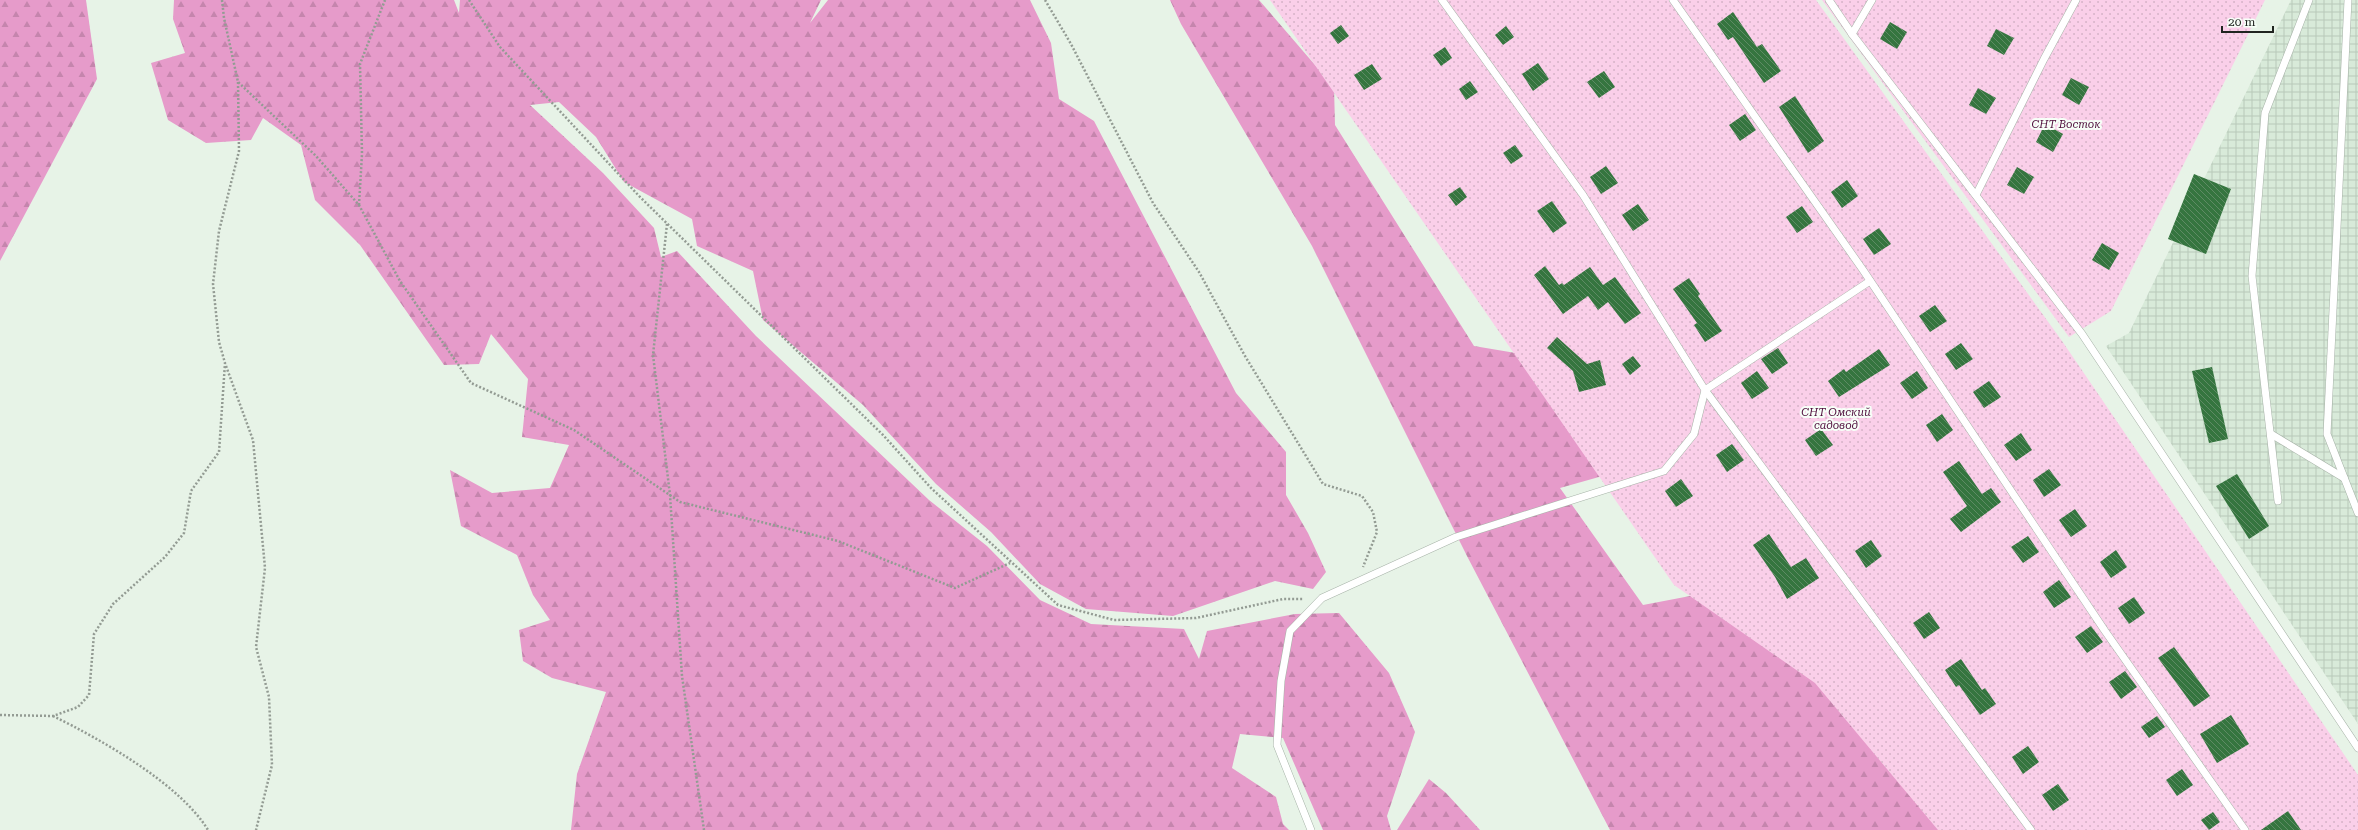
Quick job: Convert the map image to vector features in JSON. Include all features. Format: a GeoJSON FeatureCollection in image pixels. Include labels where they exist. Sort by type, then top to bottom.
{"type":"FeatureCollection","features":[{"type":"Feature","properties":{"kind":"lane"},"geometry":{"type":"LineString","coordinates":[[1442,0],[1582,195],[1705,390],[2032,830]]}},
{"type":"Feature","properties":{"kind":"lane"},"geometry":{"type":"LineString","coordinates":[[1673,0],[1870,281],[2105,632],[2245,830]]}},
{"type":"Feature","properties":{"kind":"lane"},"geometry":{"type":"LineString","coordinates":[[1829,0],[1852,34],[2082,334],[2358,748]]}},
{"type":"Feature","properties":{"kind":"lane"},"geometry":{"type":"LineString","coordinates":[[1852,34],[1872,0]]}},
{"type":"Feature","properties":{"kind":"lane"},"geometry":{"type":"LineString","coordinates":[[1976,195],[2044,59],[2076,0]]}},
{"type":"Feature","properties":{"kind":"lane"},"geometry":{"type":"LineString","coordinates":[[2278,502],[2252,276],[2265,113],[2308,0]]}},
{"type":"Feature","properties":{"kind":"lane"},"geometry":{"type":"LineString","coordinates":[[2348,0],[2326,434],[2358,513]]}},
{"type":"Feature","properties":{"kind":"lane"},"geometry":{"type":"LineString","coordinates":[[1311,830],[1278,745],[1281,680],[1290,631],[1322,598],[1456,537],[1664,471],[1694,434],[1705,390],[1870,281]]}},
{"type":"Feature","properties":{"kind":"lane"},"geometry":{"type":"LineString","coordinates":[[2270,434],[2344,478]]}},
{"type":"Feature","properties":{"kind":"path"},"geometry":{"type":"LineString","coordinates":[[222,0],[224,18],[238,82],[238,151],[219,231],[212,284],[219,342],[225,363],[253,440],[265,568],[256,647],[269,697],[272,765],[256,830]]}},
{"type":"Feature","properties":{"kind":"path"},"geometry":{"type":"LineString","coordinates":[[359,205],[362,154],[360,64],[386,0]]}},
{"type":"Feature","properties":{"kind":"path"},"geometry":{"type":"LineString","coordinates":[[469,0],[500,47],[667,224],[883,435],[931,488],[1010,563],[1058,605],[1114,620],[1196,618],[1283,599],[1322,598]]}},
{"type":"Feature","properties":{"kind":"path"},"geometry":{"type":"LineString","coordinates":[[1044,0],[1071,44],[1153,203],[1199,272],[1245,356],[1323,484],[1362,496],[1373,512],[1377,532],[1357,582]]}},
{"type":"Feature","properties":{"kind":"path"},"geometry":{"type":"LineString","coordinates":[[238,82],[316,156],[359,205],[400,281],[471,383],[574,430],[680,502],[838,541],[955,588],[1010,563]]}},
{"type":"Feature","properties":{"kind":"path"},"geometry":{"type":"LineString","coordinates":[[667,224],[653,355],[670,495],[682,676],[704,830]]}},
{"type":"Feature","properties":{"kind":"path"},"geometry":{"type":"LineString","coordinates":[[0,715],[53,716],[78,707],[89,695],[94,634],[113,604],[164,557],[184,533],[191,491],[219,452],[225,363]]}},
{"type":"Feature","properties":{"kind":"path"},"geometry":{"type":"LineString","coordinates":[[53,716],[87,733],[172,788],[201,818],[208,830]]}},
{"type":"Feature","properties":{"kind":"shaded area"},"geometry":{"type":"Polygon","coordinates":[[[2291,0],[2358,0],[2358,724],[2106,346],[2129,333],[2291,0]]]}},
{"type":"Feature","properties":{"kind":"green space"},"geometry":{"type":"Polygon","coordinates":[[[0,0],[86,0],[97,79],[0,261],[0,0]]]}},
{"type":"Feature","properties":{"kind":"green space"},"geometry":{"type":"Polygon","coordinates":[[[174,0],[454,0],[459,13],[460,0],[821,0],[810,23],[828,0],[1030,0],[1051,43],[1059,99],[1094,121],[1236,393],[1286,452],[1286,495],[1308,533],[1326,572],[1313,589],[1275,581],[1173,616],[1086,609],[1040,584],[991,532],[936,484],[863,405],[763,320],[753,271],[697,246],[692,219],[624,182],[596,137],[559,102],[530,105],[603,173],[654,228],[661,257],[677,251],[756,336],[929,500],[987,546],[1040,600],[1091,624],[1184,629],[1199,659],[1207,631],[1295,614],[1339,613],[1389,673],[1415,732],[1387,816],[1391,830],[1323,830],[1283,738],[1240,734],[1232,768],[1276,797],[1283,824],[1289,830],[571,830],[577,774],[606,692],[552,678],[523,661],[519,630],[550,620],[533,595],[517,555],[461,526],[450,470],[492,493],[550,488],[569,445],[522,437],[528,379],[491,334],[479,364],[444,365],[360,245],[315,200],[301,145],[263,118],[251,140],[206,143],[168,120],[151,63],[185,53],[173,19],[174,0]]]}},
{"type":"Feature","properties":{"kind":"green space"},"geometry":{"type":"Polygon","coordinates":[[[1170,0],[1259,0],[1334,87],[1335,125],[1474,346],[1605,368],[1645,464],[1560,488],[1643,605],[1753,584],[1984,830],[1610,830],[1468,558],[1312,246],[1181,24],[1170,0]]]}},
{"type":"Feature","properties":{"kind":"green space","name":"СНТ Омский садовод"},"geometry":{"type":"Polygon","coordinates":[[[1270,0],[1816,0],[2062,341],[2358,775],[2358,830],[1938,830],[1815,683],[1674,585],[1270,0]]]}},
{"type":"Feature","properties":{"kind":"green space","name":"СНТ Восток"},"geometry":{"type":"Polygon","coordinates":[[[1822,0],[2265,0],[2111,311],[2069,337],[1822,0]]]}},
{"type":"Feature","properties":{"kind":"green space"},"geometry":{"type":"Polygon","coordinates":[[[1429,779],[1446,793],[1480,830],[1397,830],[1429,779]]]}},
{"type":"Feature","properties":{"kind":"building"},"geometry":{"type":"Polygon","coordinates":[[[1733,12],[1757,47],[1762,44],[1781,71],[1764,83],[1733,37],[1728,40],[1717,24],[1733,12]]]}},
{"type":"Feature","properties":{"kind":"building"},"geometry":{"type":"Polygon","coordinates":[[[1890,22],[1907,32],[1897,49],[1880,39],[1890,22]]]}},
{"type":"Feature","properties":{"kind":"building"},"geometry":{"type":"Polygon","coordinates":[[[1341,25],[1349,36],[1338,44],[1330,33],[1341,25]]]}},
{"type":"Feature","properties":{"kind":"building"},"geometry":{"type":"Polygon","coordinates":[[[1506,26],[1514,37],[1503,45],[1495,35],[1506,26]]]}},
{"type":"Feature","properties":{"kind":"building"},"geometry":{"type":"Polygon","coordinates":[[[1996,29],[2014,38],[2004,55],[1987,46],[1996,29]]]}},
{"type":"Feature","properties":{"kind":"building"},"geometry":{"type":"Polygon","coordinates":[[[1445,47],[1452,58],[1441,66],[1433,55],[1445,47]]]}},
{"type":"Feature","properties":{"kind":"building"},"geometry":{"type":"Polygon","coordinates":[[[1538,63],[1549,79],[1533,91],[1522,74],[1538,63]]]}},
{"type":"Feature","properties":{"kind":"building"},"geometry":{"type":"Polygon","coordinates":[[[1372,64],[1382,79],[1364,90],[1354,75],[1372,64]]]}},
{"type":"Feature","properties":{"kind":"building"},"geometry":{"type":"Polygon","coordinates":[[[1604,71],[1615,87],[1599,98],[1587,82],[1604,71]]]}},
{"type":"Feature","properties":{"kind":"building"},"geometry":{"type":"Polygon","coordinates":[[[2071,78],[2089,87],[2079,105],[2062,95],[2071,78]]]}},
{"type":"Feature","properties":{"kind":"building"},"geometry":{"type":"Polygon","coordinates":[[[1470,81],[1478,92],[1466,100],[1459,89],[1470,81]]]}},
{"type":"Feature","properties":{"kind":"building"},"geometry":{"type":"Polygon","coordinates":[[[1978,88],[1996,98],[1986,114],[1969,105],[1978,88]]]}},
{"type":"Feature","properties":{"kind":"building"},"geometry":{"type":"Polygon","coordinates":[[[1795,96],[1824,141],[1808,153],[1779,107],[1795,96]]]}},
{"type":"Feature","properties":{"kind":"building"},"geometry":{"type":"Polygon","coordinates":[[[1745,114],[1756,130],[1740,141],[1729,125],[1745,114]]]}},
{"type":"Feature","properties":{"kind":"building"},"geometry":{"type":"Polygon","coordinates":[[[2045,124],[2063,134],[2053,152],[2036,142],[2045,124]]]}},
{"type":"Feature","properties":{"kind":"building"},"geometry":{"type":"Polygon","coordinates":[[[1515,145],[1523,156],[1511,164],[1503,153],[1515,145]]]}},
{"type":"Feature","properties":{"kind":"building"},"geometry":{"type":"Polygon","coordinates":[[[1606,166],[1618,183],[1601,194],[1590,177],[1606,166]]]}},
{"type":"Feature","properties":{"kind":"building"},"geometry":{"type":"Polygon","coordinates":[[[2017,167],[2034,177],[2024,194],[2007,185],[2017,167]]]}},
{"type":"Feature","properties":{"kind":"building"},"geometry":{"type":"Polygon","coordinates":[[[2194,174],[2231,189],[2206,254],[2168,239],[2194,174]]]}},
{"type":"Feature","properties":{"kind":"building"},"geometry":{"type":"Polygon","coordinates":[[[1847,180],[1858,196],[1842,208],[1831,192],[1847,180]]]}},
{"type":"Feature","properties":{"kind":"building"},"geometry":{"type":"Polygon","coordinates":[[[1460,187],[1467,197],[1456,206],[1448,195],[1460,187]]]}},
{"type":"Feature","properties":{"kind":"building"},"geometry":{"type":"Polygon","coordinates":[[[1552,201],[1567,223],[1553,233],[1537,211],[1552,201]]]}},
{"type":"Feature","properties":{"kind":"building"},"geometry":{"type":"Polygon","coordinates":[[[1638,204],[1649,220],[1633,231],[1622,215],[1638,204]]]}},
{"type":"Feature","properties":{"kind":"building"},"geometry":{"type":"Polygon","coordinates":[[[1802,206],[1813,222],[1797,233],[1786,217],[1802,206]]]}},
{"type":"Feature","properties":{"kind":"building"},"geometry":{"type":"Polygon","coordinates":[[[1879,228],[1891,244],[1874,255],[1863,239],[1879,228]]]}},
{"type":"Feature","properties":{"kind":"building"},"geometry":{"type":"Polygon","coordinates":[[[2102,243],[2119,253],[2109,270],[2092,260],[2102,243]]]}},
{"type":"Feature","properties":{"kind":"building"},"geometry":{"type":"Polygon","coordinates":[[[1545,266],[1559,285],[1562,283],[1564,285],[1590,267],[1603,285],[1615,277],[1641,313],[1625,324],[1608,302],[1598,310],[1588,296],[1563,314],[1534,275],[1545,266]]]}},
{"type":"Feature","properties":{"kind":"building"},"geometry":{"type":"Polygon","coordinates":[[[1689,278],[1700,294],[1698,296],[1722,331],[1705,342],[1694,325],[1697,323],[1673,289],[1689,278]]]}},
{"type":"Feature","properties":{"kind":"building"},"geometry":{"type":"Polygon","coordinates":[[[1935,305],[1947,321],[1930,332],[1919,316],[1935,305]]]}},
{"type":"Feature","properties":{"kind":"building"},"geometry":{"type":"Polygon","coordinates":[[[1557,337],[1587,364],[1600,360],[1606,385],[1579,392],[1573,371],[1547,348],[1557,337]]]}},
{"type":"Feature","properties":{"kind":"building"},"geometry":{"type":"Polygon","coordinates":[[[1961,343],[1973,359],[1956,370],[1945,354],[1961,343]]]}},
{"type":"Feature","properties":{"kind":"building"},"geometry":{"type":"Polygon","coordinates":[[[1778,348],[1788,363],[1772,374],[1761,359],[1778,348]]]}},
{"type":"Feature","properties":{"kind":"building"},"geometry":{"type":"Polygon","coordinates":[[[1879,349],[1890,365],[1839,397],[1828,381],[1844,369],[1846,372],[1879,349]]]}},
{"type":"Feature","properties":{"kind":"building"},"geometry":{"type":"Polygon","coordinates":[[[1633,356],[1641,366],[1630,375],[1622,364],[1633,356]]]}},
{"type":"Feature","properties":{"kind":"building"},"geometry":{"type":"Polygon","coordinates":[[[2212,367],[2228,439],[2209,443],[2192,371],[2212,367]]]}},
{"type":"Feature","properties":{"kind":"building"},"geometry":{"type":"Polygon","coordinates":[[[1757,371],[1769,388],[1752,399],[1741,383],[1757,371]]]}},
{"type":"Feature","properties":{"kind":"building"},"geometry":{"type":"Polygon","coordinates":[[[1917,371],[1928,388],[1912,399],[1900,383],[1917,371]]]}},
{"type":"Feature","properties":{"kind":"building"},"geometry":{"type":"Polygon","coordinates":[[[1989,381],[2001,397],[1984,408],[1973,392],[1989,381]]]}},
{"type":"Feature","properties":{"kind":"building"},"geometry":{"type":"Polygon","coordinates":[[[1942,414],[1953,430],[1937,442],[1926,425],[1942,414]]]}},
{"type":"Feature","properties":{"kind":"building"},"geometry":{"type":"Polygon","coordinates":[[[1821,429],[1833,445],[1816,456],[1805,440],[1821,429]]]}},
{"type":"Feature","properties":{"kind":"building"},"geometry":{"type":"Polygon","coordinates":[[[2021,433],[2032,450],[2016,461],[2004,445],[2021,433]]]}},
{"type":"Feature","properties":{"kind":"building"},"geometry":{"type":"Polygon","coordinates":[[[1732,444],[1744,460],[1727,472],[1716,455],[1732,444]]]}},
{"type":"Feature","properties":{"kind":"building"},"geometry":{"type":"Polygon","coordinates":[[[1959,461],[1982,494],[1991,488],[2001,502],[1961,532],[1950,519],[1967,506],[1943,472],[1959,461]]]}},
{"type":"Feature","properties":{"kind":"building"},"geometry":{"type":"Polygon","coordinates":[[[2049,469],[2061,485],[2044,497],[2033,480],[2049,469]]]}},
{"type":"Feature","properties":{"kind":"building"},"geometry":{"type":"Polygon","coordinates":[[[2237,474],[2269,526],[2249,539],[2216,486],[2237,474]]]}},
{"type":"Feature","properties":{"kind":"building"},"geometry":{"type":"Polygon","coordinates":[[[1681,479],[1693,496],[1676,507],[1665,491],[1681,479]]]}},
{"type":"Feature","properties":{"kind":"building"},"geometry":{"type":"Polygon","coordinates":[[[2075,509],[2087,526],[2071,537],[2059,520],[2075,509]]]}},
{"type":"Feature","properties":{"kind":"building"},"geometry":{"type":"Polygon","coordinates":[[[1769,534],[1791,567],[1806,558],[1819,578],[1787,599],[1775,577],[1753,545],[1769,534]]]}},
{"type":"Feature","properties":{"kind":"building"},"geometry":{"type":"Polygon","coordinates":[[[2028,536],[2039,552],[2023,563],[2011,547],[2028,536]]]}},
{"type":"Feature","properties":{"kind":"building"},"geometry":{"type":"Polygon","coordinates":[[[1871,540],[1882,556],[1866,568],[1855,551],[1871,540]]]}},
{"type":"Feature","properties":{"kind":"building"},"geometry":{"type":"Polygon","coordinates":[[[2116,550],[2127,567],[2111,578],[2100,562],[2116,550]]]}},
{"type":"Feature","properties":{"kind":"building"},"geometry":{"type":"Polygon","coordinates":[[[2059,580],[2071,597],[2054,608],[2043,592],[2059,580]]]}},
{"type":"Feature","properties":{"kind":"building"},"geometry":{"type":"Polygon","coordinates":[[[2134,597],[2145,613],[2129,624],[2118,608],[2134,597]]]}},
{"type":"Feature","properties":{"kind":"building"},"geometry":{"type":"Polygon","coordinates":[[[1929,612],[1940,628],[1924,639],[1913,623],[1929,612]]]}},
{"type":"Feature","properties":{"kind":"building"},"geometry":{"type":"Polygon","coordinates":[[[2091,626],[2103,642],[2087,653],[2075,637],[2091,626]]]}},
{"type":"Feature","properties":{"kind":"building"},"geometry":{"type":"Polygon","coordinates":[[[2174,647],[2210,696],[2194,707],[2158,658],[2174,647]]]}},
{"type":"Feature","properties":{"kind":"building"},"geometry":{"type":"Polygon","coordinates":[[[1961,659],[1982,690],[1985,688],[1996,704],[1980,715],[1959,685],[1956,687],[1945,670],[1961,659]]]}},
{"type":"Feature","properties":{"kind":"building"},"geometry":{"type":"Polygon","coordinates":[[[2125,671],[2137,687],[2121,699],[2109,682],[2125,671]]]}},
{"type":"Feature","properties":{"kind":"building"},"geometry":{"type":"Polygon","coordinates":[[[2231,715],[2249,744],[2217,763],[2200,734],[2231,715]]]}},
{"type":"Feature","properties":{"kind":"building"},"geometry":{"type":"Polygon","coordinates":[[[2157,716],[2165,727],[2149,738],[2141,727],[2157,716]]]}},
{"type":"Feature","properties":{"kind":"building"},"geometry":{"type":"Polygon","coordinates":[[[2028,746],[2039,762],[2023,774],[2012,757],[2028,746]]]}},
{"type":"Feature","properties":{"kind":"building"},"geometry":{"type":"Polygon","coordinates":[[[2182,769],[2193,785],[2177,796],[2166,780],[2182,769]]]}},
{"type":"Feature","properties":{"kind":"building"},"geometry":{"type":"Polygon","coordinates":[[[2058,784],[2069,800],[2053,811],[2042,795],[2058,784]]]}},
{"type":"Feature","properties":{"kind":"building"},"geometry":{"type":"Polygon","coordinates":[[[2288,811],[2301,830],[2261,830],[2288,811]]]}},
{"type":"Feature","properties":{"kind":"building"},"geometry":{"type":"Polygon","coordinates":[[[2213,812],[2220,822],[2209,830],[2201,820],[2213,812]]]}}]}
